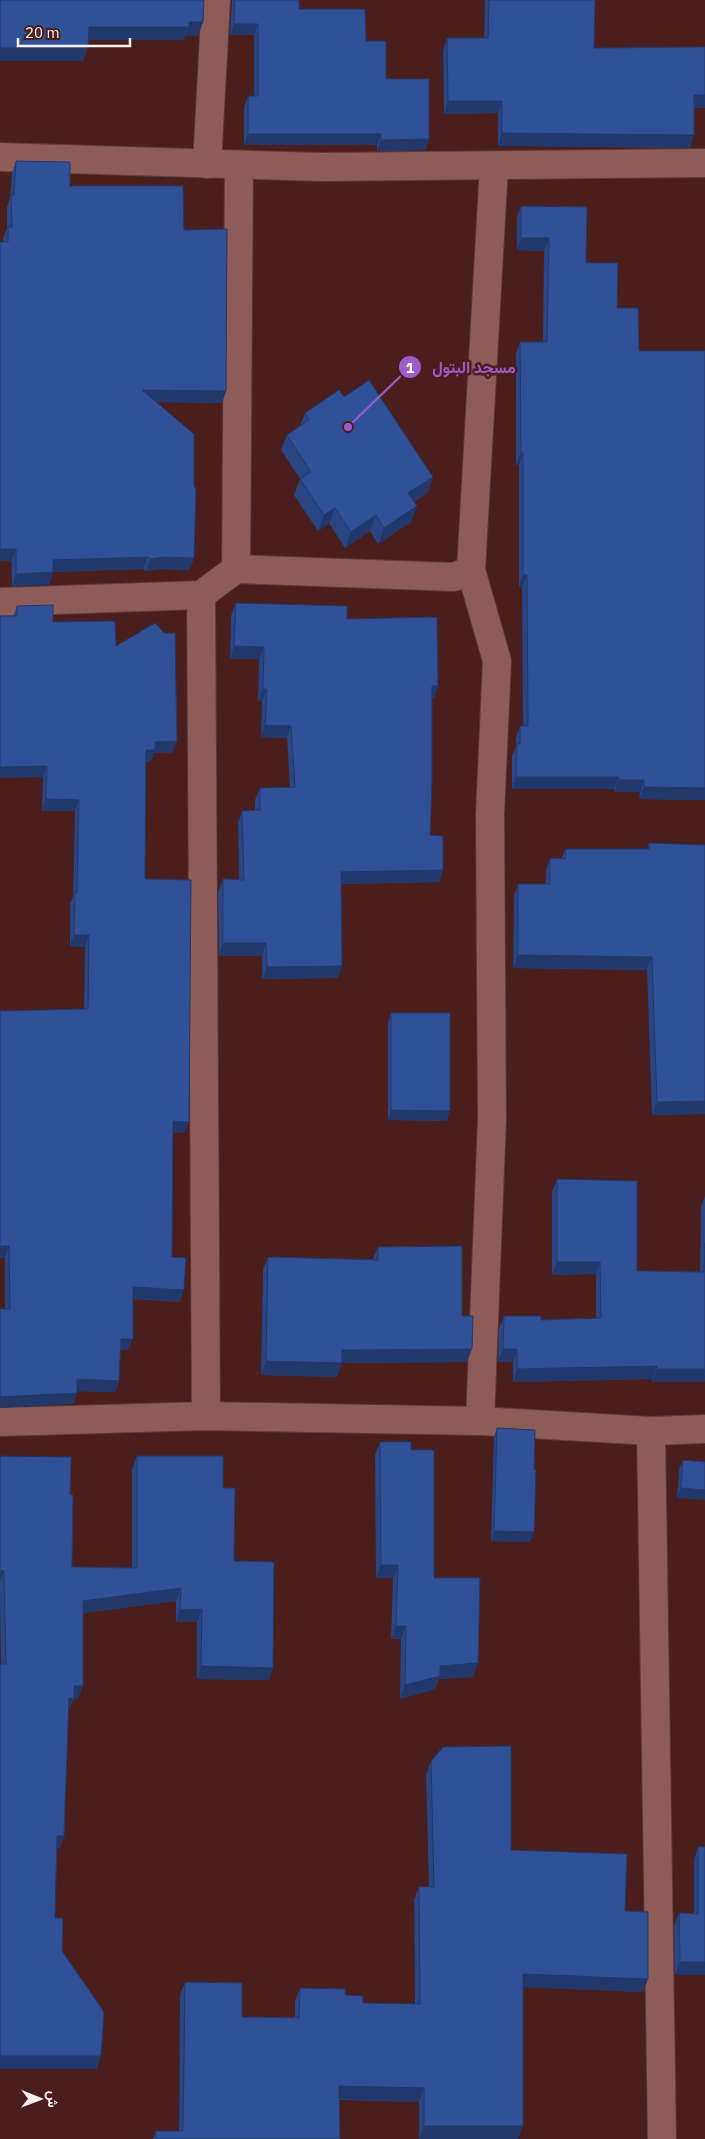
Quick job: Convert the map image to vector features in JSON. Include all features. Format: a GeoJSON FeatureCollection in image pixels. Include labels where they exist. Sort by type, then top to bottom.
{"type":"FeatureCollection","features":[{"type":"Feature","properties":{"kind":"street"},"geometry":{"type":"LineString","coordinates":[[207,164],[216,0]]}},
{"type":"Feature","properties":{"kind":"street"},"geometry":{"type":"LineString","coordinates":[[0,157],[322,168],[705,163]]}},
{"type":"Feature","properties":{"kind":"street"},"geometry":{"type":"LineString","coordinates":[[236,569],[238,165]]}},
{"type":"Feature","properties":{"kind":"street"},"geometry":{"type":"LineString","coordinates":[[480,1421],[492,1119],[490,814],[497,661],[471,570],[494,166]]}},
{"type":"Feature","properties":{"kind":"street"},"geometry":{"type":"LineString","coordinates":[[0,602],[201,595],[236,569],[454,577],[471,570]]}},
{"type":"Feature","properties":{"kind":"street"},"geometry":{"type":"LineString","coordinates":[[201,595],[206,1416]]}},
{"type":"Feature","properties":{"kind":"street"},"geometry":{"type":"LineString","coordinates":[[0,1422],[206,1416],[480,1421],[651,1431],[705,1429]]}},
{"type":"Feature","properties":{"kind":"street"},"geometry":{"type":"LineString","coordinates":[[651,1431],[662,2139]]}},
{"type":"Feature","properties":{"kind":"building"},"geometry":{"type":"Polygon","coordinates":[[[0,0],[204,0],[203,22],[189,22],[189,27],[89,27],[88,48],[0,48],[0,0]]]}},
{"type":"Feature","properties":{"kind":"building"},"geometry":{"type":"Polygon","coordinates":[[[235,0],[299,0],[299,9],[365,9],[366,41],[386,41],[386,79],[429,79],[429,139],[381,140],[381,134],[248,134],[248,96],[258,96],[258,24],[234,24],[235,0]]]}},
{"type":"Feature","properties":{"kind":"building"},"geometry":{"type":"Polygon","coordinates":[[[489,0],[595,0],[594,48],[705,47],[705,95],[694,95],[694,135],[502,133],[502,101],[448,101],[447,38],[488,38],[489,0]]]}},
{"type":"Feature","properties":{"kind":"building"},"geometry":{"type":"Polygon","coordinates":[[[16,161],[70,162],[70,186],[183,186],[184,230],[227,229],[226,391],[142,390],[194,434],[194,486],[196,489],[194,558],[163,557],[150,559],[148,557],[53,560],[53,572],[16,574],[16,549],[0,549],[0,242],[8,242],[8,227],[12,227],[11,195],[14,195],[16,161]]]}},
{"type":"Feature","properties":{"kind":"building"},"geometry":{"type":"Polygon","coordinates":[[[521,206],[587,207],[586,263],[618,263],[617,308],[638,308],[639,351],[705,351],[705,788],[644,787],[644,780],[619,780],[619,777],[516,777],[517,743],[520,744],[520,726],[528,726],[527,575],[523,575],[523,453],[521,453],[520,342],[547,342],[549,238],[521,238],[521,206]]]}},
{"type":"Feature","properties":{"kind":"building"},"geometry":{"type":"Polygon","coordinates":[[[369,380],[433,477],[408,493],[417,506],[384,528],[376,515],[351,532],[335,508],[324,515],[300,479],[311,472],[287,435],[309,420],[305,413],[339,390],[344,397],[369,380]]]}},
{"type":"Feature","properties":{"kind":"building"},"geometry":{"type":"Polygon","coordinates":[[[236,603],[347,606],[347,619],[437,617],[438,686],[432,686],[430,835],[443,836],[443,870],[341,872],[342,966],[267,967],[266,943],[223,943],[223,879],[244,880],[242,811],[260,810],[260,788],[295,787],[291,726],[265,725],[267,689],[263,689],[264,647],[234,646],[236,603]]]}},
{"type":"Feature","properties":{"kind":"building"},"geometry":{"type":"Polygon","coordinates":[[[53,605],[53,622],[115,621],[116,646],[155,623],[164,633],[175,633],[177,741],[155,742],[155,750],[146,750],[145,879],[191,880],[189,1122],[173,1121],[172,1257],[186,1258],[184,1290],[133,1287],[133,1339],[121,1339],[119,1381],[77,1379],[77,1393],[0,1397],[0,1309],[10,1309],[9,1246],[0,1246],[0,1011],[88,1009],[89,935],[74,935],[79,800],[46,799],[47,766],[0,767],[0,616],[17,616],[17,606],[53,605]]]}},
{"type":"Feature","properties":{"kind":"building"},"geometry":{"type":"Polygon","coordinates":[[[649,843],[705,845],[705,1101],[657,1102],[652,957],[518,955],[518,884],[550,884],[550,858],[566,859],[565,849],[649,849],[649,843]]]}},
{"type":"Feature","properties":{"kind":"building"},"geometry":{"type":"Polygon","coordinates":[[[391,1013],[450,1013],[450,1111],[391,1110],[391,1013]]]}},
{"type":"Feature","properties":{"kind":"building"},"geometry":{"type":"Polygon","coordinates":[[[557,1179],[637,1181],[637,1271],[704,1272],[705,1243],[705,1369],[657,1369],[657,1366],[517,1369],[517,1349],[503,1349],[504,1316],[541,1316],[541,1320],[601,1318],[600,1262],[557,1262],[557,1179]]]}},
{"type":"Feature","properties":{"kind":"building"},"geometry":{"type":"Polygon","coordinates":[[[462,1246],[462,1316],[473,1316],[472,1349],[342,1350],[342,1363],[266,1361],[268,1257],[378,1260],[378,1247],[462,1246]]]}},
{"type":"Feature","properties":{"kind":"building"},"geometry":{"type":"Polygon","coordinates":[[[497,1428],[535,1430],[534,1532],[494,1531],[497,1428]]]}},
{"type":"Feature","properties":{"kind":"building"},"geometry":{"type":"Polygon","coordinates":[[[380,1442],[411,1442],[411,1450],[434,1450],[434,1578],[480,1578],[478,1663],[440,1666],[440,1676],[405,1685],[406,1626],[396,1626],[398,1565],[381,1565],[380,1442]]]}},
{"type":"Feature","properties":{"kind":"building"},"geometry":{"type":"Polygon","coordinates":[[[0,1456],[71,1457],[70,1495],[73,1495],[72,1567],[137,1568],[137,1456],[223,1456],[223,1488],[235,1488],[234,1561],[274,1562],[273,1668],[201,1666],[202,1609],[180,1610],[181,1588],[83,1601],[83,1686],[74,1686],[74,1698],[69,1698],[64,1836],[57,1836],[55,1918],[63,1918],[62,1951],[104,2012],[101,2056],[0,2056],[0,1664],[6,1664],[4,1571],[0,1570],[0,1456]]]}},
{"type":"Feature","properties":{"kind":"building"},"geometry":{"type":"Polygon","coordinates":[[[683,1460],[705,1462],[705,1490],[681,1488],[683,1460]]]}},
{"type":"Feature","properties":{"kind":"building"},"geometry":{"type":"Polygon","coordinates":[[[511,1746],[511,1850],[627,1854],[625,1911],[648,1912],[648,1979],[523,1974],[523,2126],[424,2126],[424,2088],[339,2086],[340,2139],[156,2139],[156,2131],[183,2131],[185,1982],[242,1983],[242,2017],[299,2018],[300,1988],[345,1989],[345,1995],[363,1996],[363,2003],[420,2004],[419,1887],[434,1887],[431,1761],[443,1747],[511,1746]]]}},
{"type":"Feature","properties":{"kind":"building"},"geometry":{"type":"Polygon","coordinates":[[[698,1847],[705,1847],[705,1962],[680,1962],[679,1913],[698,1914],[698,1847]]]}},
{"type":"Feature","properties":{"kind":"place","name":"مسجد البتول"},"geometry":{"type":"Point","coordinates":[348,427]}}]}
